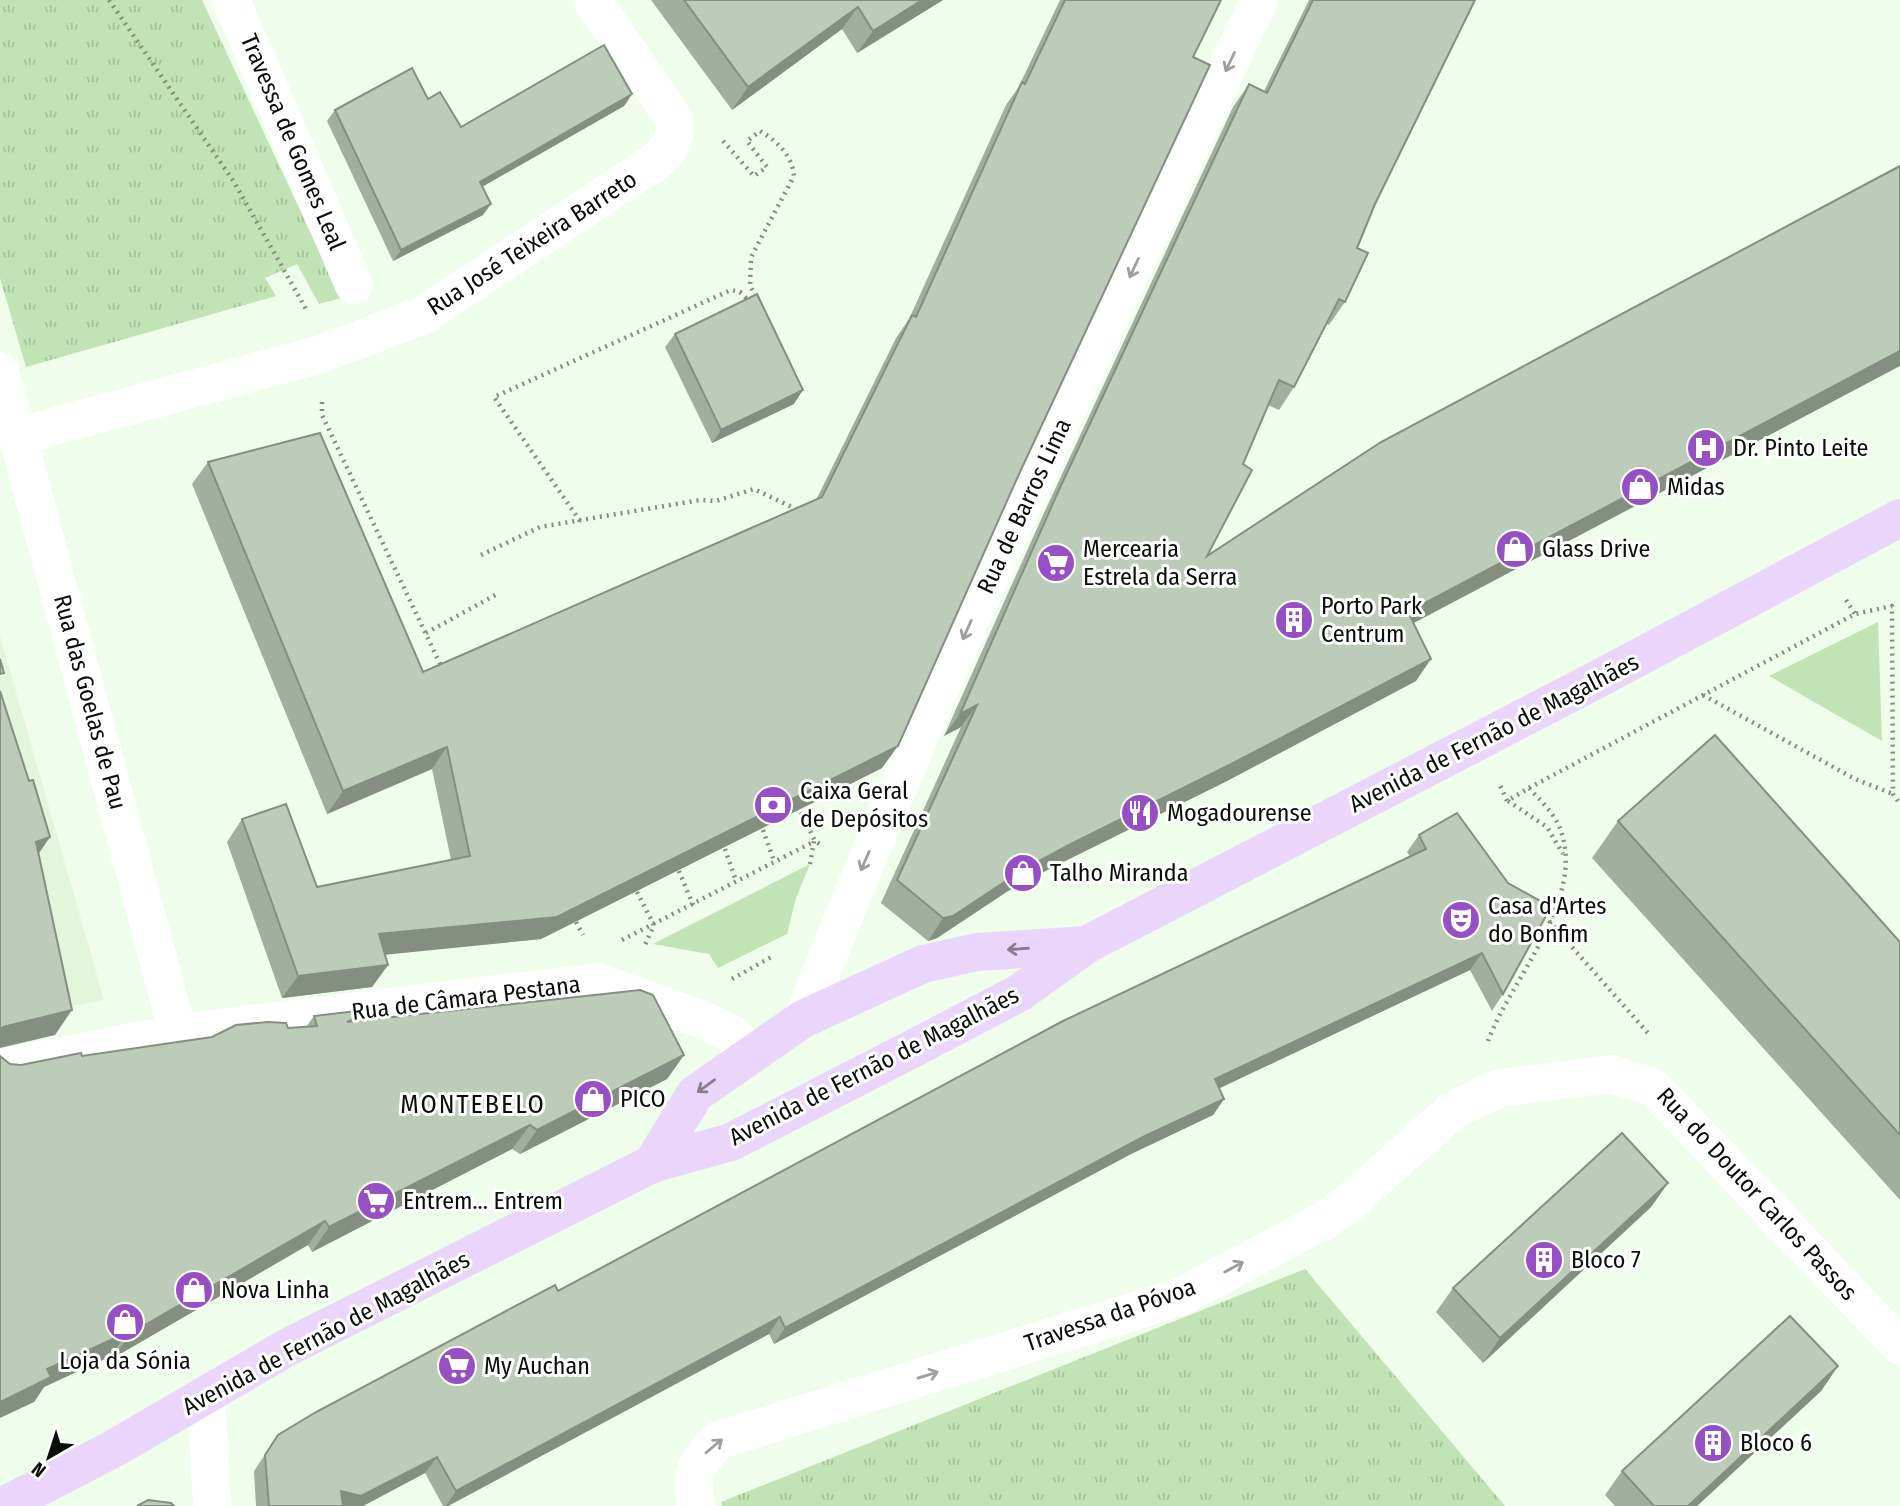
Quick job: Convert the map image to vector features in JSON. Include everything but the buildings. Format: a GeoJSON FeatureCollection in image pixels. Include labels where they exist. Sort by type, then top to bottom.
{"type":"FeatureCollection","features":[{"type":"Feature","properties":{"kind":"main road","name":"Avenida de Fernão de Magalhães"},"geometry":{"type":"LineString","coordinates":[[4,1506],[206,1396],[288,1347],[652,1164],[732,1142],[1019,993],[1086,945],[1900,518]]}},
{"type":"Feature","properties":{"kind":"main road","name":"Avenida de Fernão de Magalhães"},"geometry":{"type":"LineString","coordinates":[[652,1164],[695,1094],[803,1019],[923,964],[976,951],[1086,945]]}},
{"type":"Feature","properties":{"kind":"street","name":"Travessa de Gomes Leal"},"geometry":{"type":"LineString","coordinates":[[231,0],[354,285]]}},
{"type":"Feature","properties":{"kind":"street","name":"Rua José Teixeira Barreto"},"geometry":{"type":"LineString","coordinates":[[19,436],[321,354],[422,316],[470,288],[664,156],[675,136],[674,119],[592,0]]}},
{"type":"Feature","properties":{"kind":"street","name":"Rua de Barros Lima"},"geometry":{"type":"LineString","coordinates":[[803,1019],[860,872],[976,609],[1259,0]]}},
{"type":"Feature","properties":{"kind":"street","name":"Rua das Goelas de Pau"},"geometry":{"type":"LineString","coordinates":[[0,372],[178,1033]]}},
{"type":"Feature","properties":{"kind":"street","name":"Rua de Câmara Pestana"},"geometry":{"type":"LineString","coordinates":[[0,1068],[178,1033],[596,982],[701,1019],[732,1034],[752,1052]]}},
{"type":"Feature","properties":{"kind":"street","name":"Travessa da Póvoa"},"geometry":{"type":"LineString","coordinates":[[696,1506],[691,1478],[700,1458],[719,1440],[1180,1297],[1325,1220],[1350,1202],[1453,1110],[1500,1088],[1612,1074],[1653,1087]]}},
{"type":"Feature","properties":{"kind":"street","name":"Rua do Doutor Carlos Passos"},"geometry":{"type":"LineString","coordinates":[[1653,1087],[1900,1346]]}},
{"type":"Feature","properties":{"kind":"street"},"geometry":{"type":"LineString","coordinates":[[206,1396],[212,1506]]}},
{"type":"Feature","properties":{"kind":"path"},"geometry":{"type":"LineString","coordinates":[[109,0],[234,181],[305,307]]}},
{"type":"Feature","properties":{"kind":"path"},"geometry":{"type":"LineString","coordinates":[[761,303],[750,286],[751,257],[794,176],[793,163],[773,139],[760,131],[747,141],[767,167]]}},
{"type":"Feature","properties":{"kind":"path"},"geometry":{"type":"LineString","coordinates":[[580,521],[494,397],[731,290],[747,297],[753,309]]}},
{"type":"Feature","properties":{"kind":"path"},"geometry":{"type":"LineString","coordinates":[[321,354],[322,415],[445,674]]}},
{"type":"Feature","properties":{"kind":"path"},"geometry":{"type":"LineString","coordinates":[[481,555],[540,527],[700,500],[716,502],[754,489],[804,513]]}},
{"type":"Feature","properties":{"kind":"path"},"geometry":{"type":"LineString","coordinates":[[426,633],[499,593]]}},
{"type":"Feature","properties":{"kind":"path"},"geometry":{"type":"LineString","coordinates":[[1845,598],[1855,614]]}},
{"type":"Feature","properties":{"kind":"path"},"geometry":{"type":"LineString","coordinates":[[1507,801],[1855,614],[1892,607],[1893,794]]}},
{"type":"Feature","properties":{"kind":"path"},"geometry":{"type":"LineString","coordinates":[[1703,695],[1855,779],[1893,794],[1900,804]]}},
{"type":"Feature","properties":{"kind":"path"},"geometry":{"type":"LineString","coordinates":[[1478,740],[1507,801],[1547,827],[1564,858]]}},
{"type":"Feature","properties":{"kind":"path"},"geometry":{"type":"LineString","coordinates":[[1500,1088],[1487,1044],[1495,1022],[1536,951],[1557,903],[1564,858],[1561,830],[1529,788]]}},
{"type":"Feature","properties":{"kind":"path"},"geometry":{"type":"LineString","coordinates":[[798,806],[815,841],[810,864]]}},
{"type":"Feature","properties":{"kind":"path"},"geometry":{"type":"LineString","coordinates":[[763,830],[774,861]]}},
{"type":"Feature","properties":{"kind":"path"},"geometry":{"type":"LineString","coordinates":[[618,942],[815,841]]}},
{"type":"Feature","properties":{"kind":"path"},"geometry":{"type":"LineString","coordinates":[[724,849],[736,881]]}},
{"type":"Feature","properties":{"kind":"path"},"geometry":{"type":"LineString","coordinates":[[679,871],[692,905]]}},
{"type":"Feature","properties":{"kind":"path"},"geometry":{"type":"LineString","coordinates":[[637,892],[654,925]]}},
{"type":"Feature","properties":{"kind":"path","name":"Rua do Doutor Carlos Passos"},"geometry":{"type":"LineString","coordinates":[[1549,921],[1646,1028],[1654,1047],[1653,1087]]}},
{"type":"Feature","properties":{"kind":"path"},"geometry":{"type":"LineString","coordinates":[[647,952],[643,946],[654,925]]}},
{"type":"Feature","properties":{"kind":"path"},"geometry":{"type":"LineString","coordinates":[[730,979],[783,951]]}},
{"type":"Feature","properties":{"kind":"shaded area"},"geometry":{"type":"Polygon","coordinates":[[[0,636],[104,1000],[0,1020],[0,636]]]}},
{"type":"Feature","properties":{"kind":"green space"},"geometry":{"type":"Polygon","coordinates":[[[0,0],[202,0],[341,298],[319,304],[297,264],[265,278],[276,296],[26,367],[0,278],[0,0]]]}},
{"type":"Feature","properties":{"kind":"green space"},"geometry":{"type":"Polygon","coordinates":[[[1878,622],[1882,741],[1769,676],[1878,622]]]}},
{"type":"Feature","properties":{"kind":"green space"},"geometry":{"type":"Polygon","coordinates":[[[810,864],[796,898],[787,934],[718,968],[709,954],[653,944],[810,864]]]}},
{"type":"Feature","properties":{"kind":"green space"},"geometry":{"type":"Polygon","coordinates":[[[1305,1269],[1505,1506],[722,1506],[721,1502],[1305,1269]]]}},
{"type":"Feature","properties":{"kind":"place","name":"Dr. Pinto Leite"},"geometry":{"type":"Point","coordinates":[1706,448]}},
{"type":"Feature","properties":{"kind":"place","name":"Midas"},"geometry":{"type":"Point","coordinates":[1640,487]}},
{"type":"Feature","properties":{"kind":"place","name":"Glass Drive"},"geometry":{"type":"Point","coordinates":[1515,549]}},
{"type":"Feature","properties":{"kind":"place","name":"Mercearia Estrela da Serra"},"geometry":{"type":"Point","coordinates":[1056,563]}},
{"type":"Feature","properties":{"kind":"place","name":"Porto Park Centrum"},"geometry":{"type":"Point","coordinates":[1294,620]}},
{"type":"Feature","properties":{"kind":"place","name":"Caixa Geral de Depósitos"},"geometry":{"type":"Point","coordinates":[773,805]}},
{"type":"Feature","properties":{"kind":"place","name":"Mogadourense"},"geometry":{"type":"Point","coordinates":[1140,813]}},
{"type":"Feature","properties":{"kind":"place","name":"Talho Miranda"},"geometry":{"type":"Point","coordinates":[1023,873]}},
{"type":"Feature","properties":{"kind":"place","name":"Casa d'Artes do Bonfim"},"geometry":{"type":"Point","coordinates":[1461,920]}},
{"type":"Feature","properties":{"kind":"place","name":"PICO"},"geometry":{"type":"Point","coordinates":[593,1099]}},
{"type":"Feature","properties":{"kind":"place","name":"Entrem... Entrem"},"geometry":{"type":"Point","coordinates":[376,1201]}},
{"type":"Feature","properties":{"kind":"place","name":"Bloco 7"},"geometry":{"type":"Point","coordinates":[1544,1260]}},
{"type":"Feature","properties":{"kind":"place","name":"Nova Linha"},"geometry":{"type":"Point","coordinates":[194,1290]}},
{"type":"Feature","properties":{"kind":"place","name":"Loja da Sónia"},"geometry":{"type":"Point","coordinates":[125,1322]}},
{"type":"Feature","properties":{"kind":"place","name":"My Auchan"},"geometry":{"type":"Point","coordinates":[457,1366]}},
{"type":"Feature","properties":{"kind":"place","name":"Bloco 6"},"geometry":{"type":"Point","coordinates":[1713,1443]}},
{"type":"Feature","properties":{"kind":"district","name":"MONTEBELO"},"geometry":{"type":"Point","coordinates":[473,1104]}}]}
